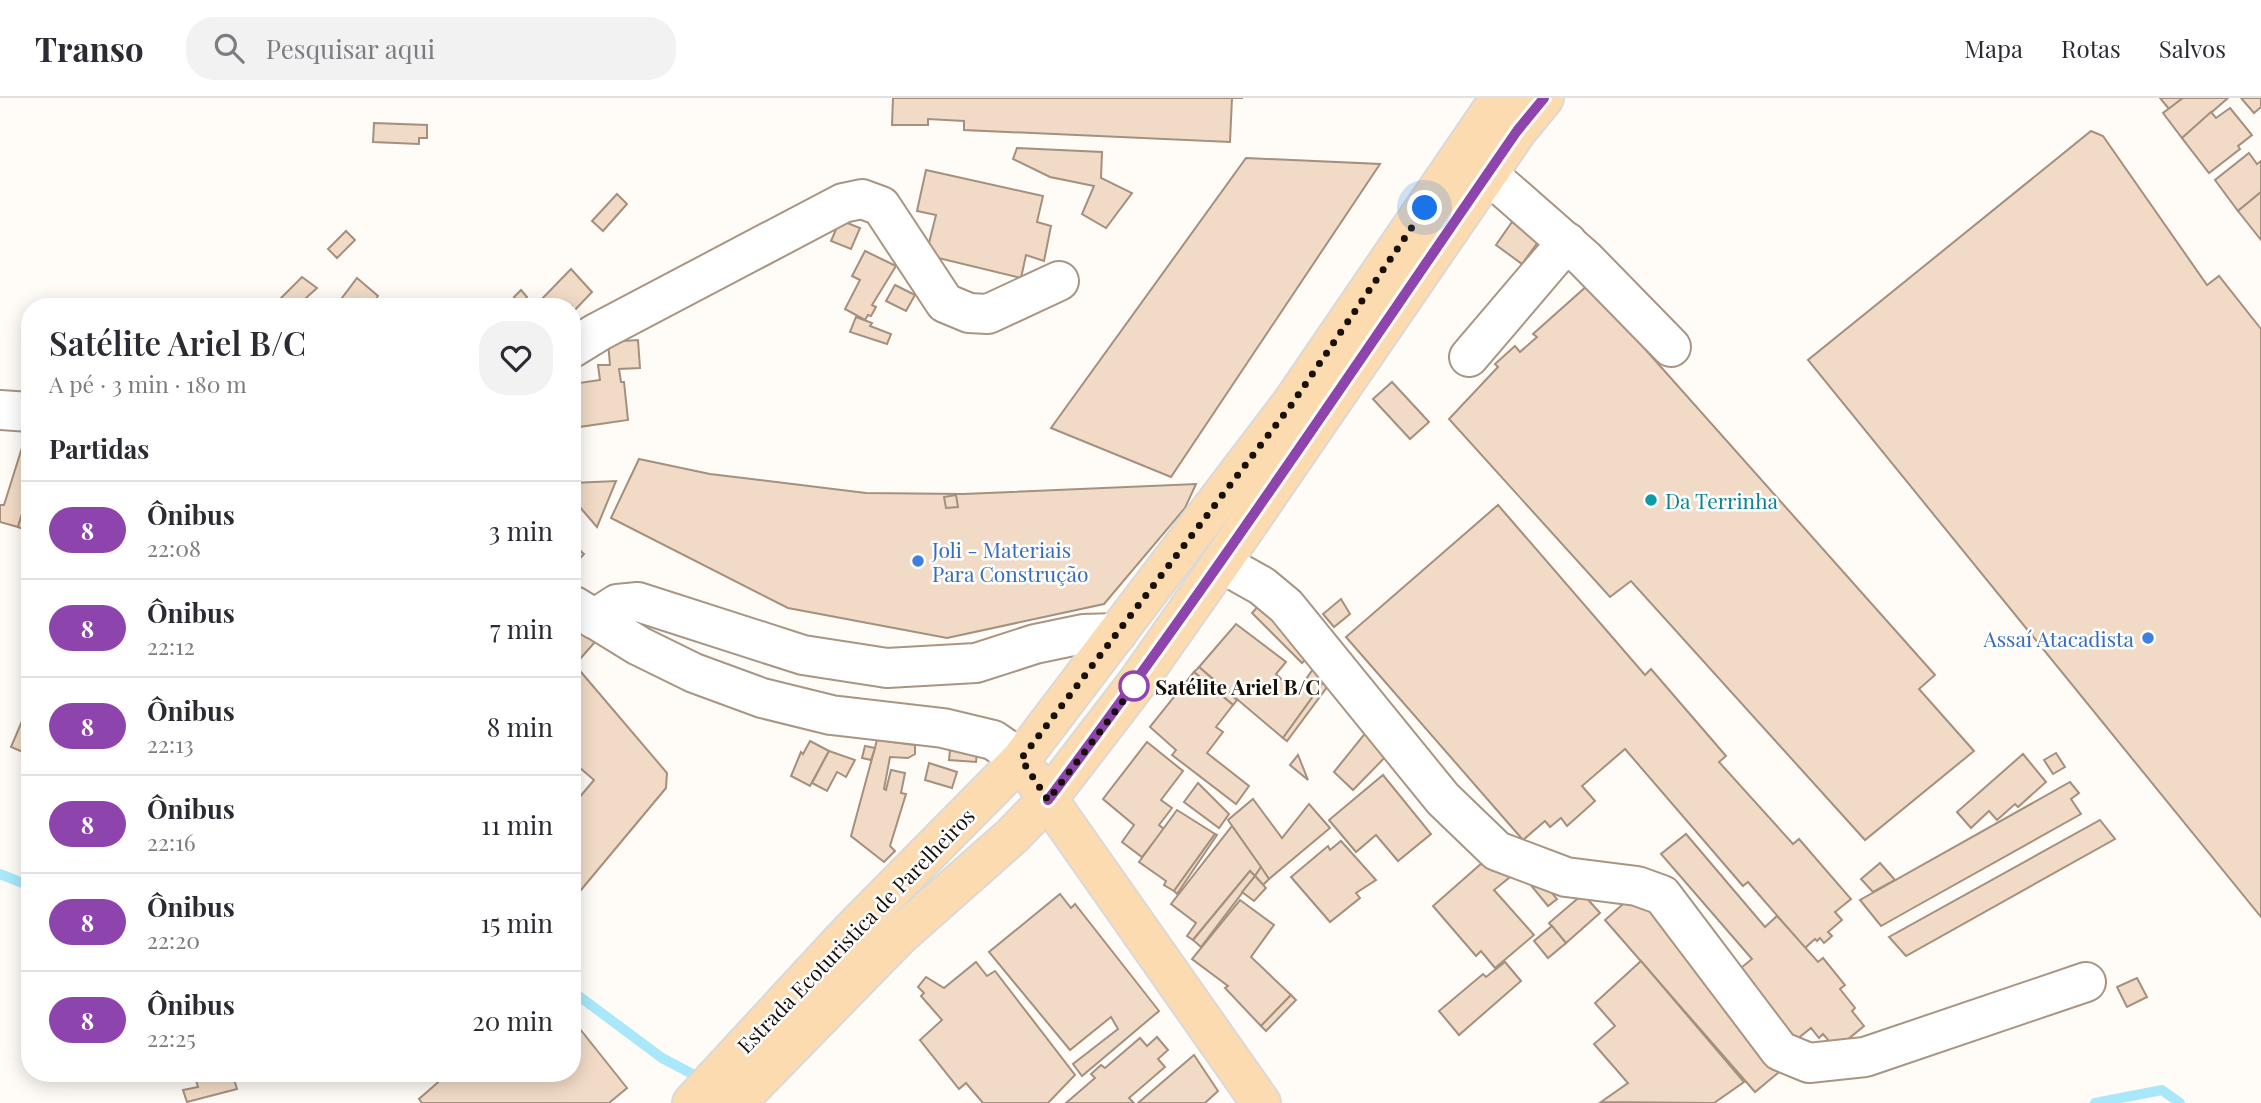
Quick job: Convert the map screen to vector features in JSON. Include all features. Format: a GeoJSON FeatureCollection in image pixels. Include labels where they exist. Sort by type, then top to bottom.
{"type":"FeatureCollection","features":[{"type":"Feature","properties":{"kind":"main road","name":"Estrada Ecoturistica de Parelheiros"},"geometry":{"type":"LineString","coordinates":[[739,1084],[850,932],[1021,759],[1292,404],[1500,98]]}},
{"type":"Feature","properties":{"kind":"main road","name":"Estrada Ecoturistica de Parelheiros"},"geometry":{"type":"LineString","coordinates":[[692,1103],[739,1084],[1012,836],[1048,800],[1136,684],[1488,174],[1544,98]]}},
{"type":"Feature","properties":{"kind":"main road"},"geometry":{"type":"LineString","coordinates":[[1021,759],[1261,1103]]}},
{"type":"Feature","properties":{"kind":"street"},"geometry":{"type":"LineString","coordinates":[[1488,174],[1567,242],[1671,347]]}},
{"type":"Feature","properties":{"kind":"street"},"geometry":{"type":"LineString","coordinates":[[581,342],[831,210],[862,198],[881,206],[944,303],[969,313],[988,314],[1059,281]]}},
{"type":"Feature","properties":{"kind":"street"},"geometry":{"type":"LineString","coordinates":[[1469,357],[1567,242]]}},
{"type":"Feature","properties":{"kind":"street"},"geometry":{"type":"LineString","coordinates":[[0,410],[21,411]]}},
{"type":"Feature","properties":{"kind":"street"},"geometry":{"type":"LineString","coordinates":[[1221,563],[1262,586],[1286,606],[1443,799],[1497,851],[1566,877],[1637,886],[1662,895],[1780,1051],[1809,1063],[1865,1057],[2086,982]]}},
{"type":"Feature","properties":{"kind":"street"},"geometry":{"type":"LineString","coordinates":[[583,612],[617,604],[638,603],[803,655],[887,668],[976,663],[1035,644],[1083,634],[1117,633]]}},
{"type":"Feature","properties":{"kind":"street"},"geometry":{"type":"LineString","coordinates":[[583,612],[639,646],[694,673],[762,698],[831,715],[943,728],[993,740],[1021,759]]}},
{"type":"Feature","properties":{"kind":"building"},"geometry":{"type":"Polygon","coordinates":[[[893,98],[1232,98],[1230,142],[964,130],[964,121],[928,119],[928,125],[892,125],[893,98]]]}},
{"type":"Feature","properties":{"kind":"building"},"geometry":{"type":"Polygon","coordinates":[[[2160,98],[2183,98],[2169,109],[2160,98]]]}},
{"type":"Feature","properties":{"kind":"building"},"geometry":{"type":"Polygon","coordinates":[[[2183,98],[2228,98],[2182,138],[2163,113],[2183,98]]]}},
{"type":"Feature","properties":{"kind":"building"},"geometry":{"type":"Polygon","coordinates":[[[2241,98],[2261,98],[2261,107],[2254,113],[2241,98]]]}},
{"type":"Feature","properties":{"kind":"building"},"geometry":{"type":"Polygon","coordinates":[[[2230,108],[2252,135],[2238,146],[2240,149],[2209,173],[2182,138],[2211,112],[2216,118],[2230,108]]]}},
{"type":"Feature","properties":{"kind":"building"},"geometry":{"type":"Polygon","coordinates":[[[374,123],[427,125],[427,138],[419,138],[419,144],[373,142],[374,123]]]}},
{"type":"Feature","properties":{"kind":"building","name":"Assaí Atacadista"},"geometry":{"type":"Polygon","coordinates":[[[2091,131],[2103,136],[2207,285],[2219,276],[2261,329],[2261,917],[1808,360],[2091,131]]]}},
{"type":"Feature","properties":{"kind":"building"},"geometry":{"type":"Polygon","coordinates":[[[1017,148],[1102,152],[1101,178],[1132,193],[1106,228],[1082,214],[1094,186],[1050,177],[1013,159],[1017,148]]]}},
{"type":"Feature","properties":{"kind":"building"},"geometry":{"type":"Polygon","coordinates":[[[2249,153],[2257,164],[2261,161],[2261,192],[2238,211],[2215,180],[2249,153]]]}},
{"type":"Feature","properties":{"kind":"building"},"geometry":{"type":"Polygon","coordinates":[[[1246,158],[1380,164],[1171,477],[1051,428],[1246,158]]]}},
{"type":"Feature","properties":{"kind":"building"},"geometry":{"type":"Polygon","coordinates":[[[926,170],[1043,196],[1037,222],[1051,226],[1044,261],[1026,255],[1021,278],[926,255],[936,215],[917,211],[926,170]]]}},
{"type":"Feature","properties":{"kind":"building"},"geometry":{"type":"Polygon","coordinates":[[[2261,192],[2261,240],[2238,211],[2261,192]]]}},
{"type":"Feature","properties":{"kind":"building"},"geometry":{"type":"Polygon","coordinates":[[[617,194],[627,204],[603,231],[592,221],[617,194]]]}},
{"type":"Feature","properties":{"kind":"building"},"geometry":{"type":"Polygon","coordinates":[[[840,220],[860,228],[851,249],[831,241],[840,220]]]}},
{"type":"Feature","properties":{"kind":"building"},"geometry":{"type":"Polygon","coordinates":[[[1512,222],[1538,242],[1522,264],[1496,245],[1512,222]]]}},
{"type":"Feature","properties":{"kind":"building"},"geometry":{"type":"Polygon","coordinates":[[[346,231],[355,240],[337,258],[328,249],[346,231]]]}},
{"type":"Feature","properties":{"kind":"building"},"geometry":{"type":"Polygon","coordinates":[[[865,251],[896,266],[872,305],[876,307],[871,316],[868,315],[865,320],[845,309],[860,280],[852,276],[865,251]]]}},
{"type":"Feature","properties":{"kind":"building"},"geometry":{"type":"Polygon","coordinates":[[[571,269],[592,292],[581,304],[581,298],[543,298],[571,269]]]}},
{"type":"Feature","properties":{"kind":"building"},"geometry":{"type":"Polygon","coordinates":[[[302,277],[317,288],[306,298],[281,298],[302,277]]]}},
{"type":"Feature","properties":{"kind":"building"},"geometry":{"type":"Polygon","coordinates":[[[357,278],[378,296],[377,298],[342,298],[357,278]]]}},
{"type":"Feature","properties":{"kind":"building"},"geometry":{"type":"Polygon","coordinates":[[[895,285],[915,295],[906,311],[886,301],[895,285]]]}},
{"type":"Feature","properties":{"kind":"building","name":"Da Terrinha"},"geometry":{"type":"Polygon","coordinates":[[[1588,285],[1935,675],[1919,689],[1974,751],[1865,840],[1631,581],[1610,597],[1449,419],[1498,367],[1495,364],[1515,346],[1520,352],[1537,337],[1533,334],[1588,285]]]}},
{"type":"Feature","properties":{"kind":"building"},"geometry":{"type":"Polygon","coordinates":[[[521,290],[527,297],[515,298],[521,290]]]}},
{"type":"Feature","properties":{"kind":"building"},"geometry":{"type":"Polygon","coordinates":[[[856,317],[891,334],[887,344],[850,332],[856,317]]]}},
{"type":"Feature","properties":{"kind":"building"},"geometry":{"type":"Polygon","coordinates":[[[638,340],[640,368],[619,369],[621,382],[624,382],[628,420],[581,427],[581,383],[600,380],[598,365],[610,365],[608,342],[638,340]]]}},
{"type":"Feature","properties":{"kind":"building"},"geometry":{"type":"Polygon","coordinates":[[[1392,382],[1429,422],[1410,439],[1373,399],[1392,382]]]}},
{"type":"Feature","properties":{"kind":"building"},"geometry":{"type":"Polygon","coordinates":[[[21,451],[21,517],[18,527],[0,522],[0,505],[4,505],[21,451]]]}},
{"type":"Feature","properties":{"kind":"building","name":"Joli - Materiais Para Construção"},"geometry":{"type":"Polygon","coordinates":[[[639,459],[710,474],[866,493],[963,494],[1196,484],[1185,508],[1104,604],[947,638],[788,608],[611,518],[639,459]]]}},
{"type":"Feature","properties":{"kind":"building"},"geometry":{"type":"Polygon","coordinates":[[[616,481],[597,527],[581,508],[581,483],[616,481]]]}},
{"type":"Feature","properties":{"kind":"building"},"geometry":{"type":"Polygon","coordinates":[[[956,495],[958,507],[946,508],[944,497],[956,495]]]}},
{"type":"Feature","properties":{"kind":"building"},"geometry":{"type":"Polygon","coordinates":[[[1498,505],[1645,675],[1651,669],[1726,756],[1719,762],[1793,844],[1799,839],[1851,899],[1835,912],[1842,920],[1828,932],[1832,936],[1824,943],[1820,938],[1817,941],[1815,939],[1805,948],[1748,882],[1743,886],[1625,749],[1582,786],[1595,801],[1567,826],[1561,818],[1550,827],[1545,821],[1523,840],[1346,637],[1498,505]]]}},
{"type":"Feature","properties":{"kind":"building"},"geometry":{"type":"Polygon","coordinates":[[[1268,595],[1332,670],[1283,738],[1199,667],[1236,624],[1286,662],[1276,674],[1296,693],[1318,662],[1306,659],[1302,663],[1252,613],[1268,595]]]}},
{"type":"Feature","properties":{"kind":"building"},"geometry":{"type":"Polygon","coordinates":[[[1341,599],[1350,614],[1334,627],[1323,614],[1341,599]]]}},
{"type":"Feature","properties":{"kind":"building"},"geometry":{"type":"Polygon","coordinates":[[[581,633],[595,642],[581,658],[581,633]]]}},
{"type":"Feature","properties":{"kind":"building"},"geometry":{"type":"Polygon","coordinates":[[[1199,667],[1237,700],[1233,705],[1194,672],[1199,667]]]}},
{"type":"Feature","properties":{"kind":"building"},"geometry":{"type":"Polygon","coordinates":[[[1332,670],[1336,675],[1287,741],[1283,738],[1332,670]]]}},
{"type":"Feature","properties":{"kind":"building"},"geometry":{"type":"Polygon","coordinates":[[[581,672],[667,773],[666,788],[581,890],[581,795],[594,780],[581,769],[581,672]]]}},
{"type":"Feature","properties":{"kind":"building"},"geometry":{"type":"Polygon","coordinates":[[[1194,672],[1233,705],[1216,727],[1223,732],[1207,753],[1249,786],[1236,804],[1172,755],[1176,750],[1150,727],[1194,672]]]}},
{"type":"Feature","properties":{"kind":"building"},"geometry":{"type":"Polygon","coordinates":[[[1375,721],[1396,746],[1353,790],[1334,772],[1375,721]]]}},
{"type":"Feature","properties":{"kind":"building"},"geometry":{"type":"Polygon","coordinates":[[[21,723],[21,751],[11,747],[21,723]]]}},
{"type":"Feature","properties":{"kind":"building"},"geometry":{"type":"Polygon","coordinates":[[[877,740],[915,745],[915,754],[908,758],[890,757],[884,789],[886,790],[891,770],[905,773],[901,793],[906,794],[890,846],[895,851],[884,862],[851,836],[877,740]]]}},
{"type":"Feature","properties":{"kind":"building"},"geometry":{"type":"Polygon","coordinates":[[[810,741],[829,751],[810,786],[791,776],[801,752],[803,754],[810,741]]]}},
{"type":"Feature","properties":{"kind":"building"},"geometry":{"type":"Polygon","coordinates":[[[1147,742],[1183,771],[1161,800],[1172,808],[1159,825],[1164,829],[1142,857],[1122,842],[1134,825],[1103,799],[1147,742]]]}},
{"type":"Feature","properties":{"kind":"building"},"geometry":{"type":"Polygon","coordinates":[[[865,746],[875,748],[871,760],[862,758],[865,746]]]}},
{"type":"Feature","properties":{"kind":"building"},"geometry":{"type":"Polygon","coordinates":[[[950,750],[977,752],[976,762],[949,760],[950,750]]]}},
{"type":"Feature","properties":{"kind":"building"},"geometry":{"type":"Polygon","coordinates":[[[829,751],[855,760],[846,777],[837,772],[827,791],[812,783],[829,751]]]}},
{"type":"Feature","properties":{"kind":"building"},"geometry":{"type":"Polygon","coordinates":[[[2056,753],[2065,767],[2053,774],[2044,760],[2056,753]]]}},
{"type":"Feature","properties":{"kind":"building"},"geometry":{"type":"Polygon","coordinates":[[[2023,754],[2046,782],[2018,807],[2015,804],[1997,820],[1989,811],[1971,828],[1957,812],[2023,754]]]}},
{"type":"Feature","properties":{"kind":"building"},"geometry":{"type":"Polygon","coordinates":[[[1298,755],[1308,780],[1290,765],[1298,755]]]}},
{"type":"Feature","properties":{"kind":"building"},"geometry":{"type":"Polygon","coordinates":[[[929,763],[957,772],[952,788],[925,780],[929,763]]]}},
{"type":"Feature","properties":{"kind":"building"},"geometry":{"type":"Polygon","coordinates":[[[1383,775],[1431,834],[1398,861],[1376,835],[1356,852],[1329,820],[1383,775]]]}},
{"type":"Feature","properties":{"kind":"building"},"geometry":{"type":"Polygon","coordinates":[[[2070,782],[2079,793],[2071,799],[2081,814],[1881,926],[1860,900],[2070,782]]]}},
{"type":"Feature","properties":{"kind":"building"},"geometry":{"type":"Polygon","coordinates":[[[1198,783],[1229,814],[1219,828],[1184,802],[1198,783]]]}},
{"type":"Feature","properties":{"kind":"building"},"geometry":{"type":"Polygon","coordinates":[[[1253,799],[1282,838],[1309,804],[1330,828],[1269,879],[1228,820],[1253,799]]]}},
{"type":"Feature","properties":{"kind":"building"},"geometry":{"type":"Polygon","coordinates":[[[1177,810],[1215,834],[1174,891],[1164,885],[1166,881],[1139,862],[1177,810]]]}},
{"type":"Feature","properties":{"kind":"building"},"geometry":{"type":"Polygon","coordinates":[[[2100,820],[2115,839],[1906,956],[1889,937],[2100,820]]]}},
{"type":"Feature","properties":{"kind":"building"},"geometry":{"type":"Polygon","coordinates":[[[1232,826],[1261,867],[1255,876],[1250,871],[1193,940],[1187,936],[1196,923],[1171,904],[1232,826]]]}},
{"type":"Feature","properties":{"kind":"building"},"geometry":{"type":"Polygon","coordinates":[[[1215,834],[1217,835],[1177,894],[1174,891],[1215,834]]]}},
{"type":"Feature","properties":{"kind":"building"},"geometry":{"type":"Polygon","coordinates":[[[1686,834],[1765,927],[1777,916],[1818,962],[1823,958],[1845,985],[1840,989],[1855,1008],[1852,1011],[1864,1026],[1836,1049],[1823,1034],[1819,1038],[1811,1028],[1787,1047],[1730,977],[1752,959],[1661,854],[1686,834]]]}},
{"type":"Feature","properties":{"kind":"building"},"geometry":{"type":"Polygon","coordinates":[[[1341,841],[1376,880],[1356,893],[1360,898],[1330,922],[1291,877],[1328,846],[1330,850],[1341,841]]]}},
{"type":"Feature","properties":{"kind":"building"},"geometry":{"type":"Polygon","coordinates":[[[1491,855],[1510,877],[1494,890],[1534,935],[1495,968],[1481,951],[1476,956],[1433,906],[1491,855]]]}},
{"type":"Feature","properties":{"kind":"building"},"geometry":{"type":"Polygon","coordinates":[[[1880,863],[1895,880],[1873,892],[1861,879],[1880,863]]]}},
{"type":"Feature","properties":{"kind":"building"},"geometry":{"type":"Polygon","coordinates":[[[1261,867],[1269,879],[1263,885],[1255,876],[1261,867]]]}},
{"type":"Feature","properties":{"kind":"building"},"geometry":{"type":"Polygon","coordinates":[[[1250,871],[1255,876],[1201,947],[1193,940],[1250,871]]]}},
{"type":"Feature","properties":{"kind":"building"},"geometry":{"type":"Polygon","coordinates":[[[1255,876],[1266,888],[1254,901],[1242,892],[1255,876]]]}},
{"type":"Feature","properties":{"kind":"building"},"geometry":{"type":"Polygon","coordinates":[[[1538,876],[1557,899],[1548,906],[1529,883],[1538,876]]]}},
{"type":"Feature","properties":{"kind":"building"},"geometry":{"type":"Polygon","coordinates":[[[1640,889],[1784,1068],[1755,1092],[1605,920],[1640,889]]]}},
{"type":"Feature","properties":{"kind":"building"},"geometry":{"type":"Polygon","coordinates":[[[1060,894],[1071,908],[1075,904],[1159,1011],[1082,1076],[1073,1064],[1118,1029],[1111,1017],[1070,1050],[989,952],[1060,894]]]}},
{"type":"Feature","properties":{"kind":"building"},"geometry":{"type":"Polygon","coordinates":[[[1583,894],[1600,913],[1566,943],[1549,923],[1583,894]]]}},
{"type":"Feature","properties":{"kind":"building"},"geometry":{"type":"Polygon","coordinates":[[[1240,900],[1274,925],[1251,957],[1291,995],[1261,1026],[1225,988],[1228,986],[1192,959],[1240,900]]]}},
{"type":"Feature","properties":{"kind":"building"},"geometry":{"type":"Polygon","coordinates":[[[1552,926],[1566,943],[1548,958],[1534,941],[1552,926]]]}},
{"type":"Feature","properties":{"kind":"building"},"geometry":{"type":"Polygon","coordinates":[[[1641,961],[1744,1082],[1714,1103],[1601,1102],[1628,1083],[1594,1044],[1615,1026],[1595,1003],[1641,961]]]}},
{"type":"Feature","properties":{"kind":"building"},"geometry":{"type":"Polygon","coordinates":[[[976,962],[987,976],[995,971],[1075,1075],[1048,1103],[983,1103],[966,1083],[959,1089],[920,1040],[942,1020],[921,996],[924,993],[918,987],[926,977],[944,988],[976,962]]]}},
{"type":"Feature","properties":{"kind":"building"},"geometry":{"type":"Polygon","coordinates":[[[1505,962],[1521,981],[1459,1035],[1439,1011],[1483,974],[1486,977],[1505,962]]]}},
{"type":"Feature","properties":{"kind":"building"},"geometry":{"type":"Polygon","coordinates":[[[2137,978],[2147,997],[2127,1007],[2117,987],[2137,978]]]}},
{"type":"Feature","properties":{"kind":"building"},"geometry":{"type":"Polygon","coordinates":[[[1291,995],[1296,1000],[1266,1031],[1261,1026],[1291,995]]]}},
{"type":"Feature","properties":{"kind":"building"},"geometry":{"type":"Polygon","coordinates":[[[581,1030],[627,1088],[609,1103],[422,1103],[419,1099],[438,1082],[581,1082],[581,1030]]]}},
{"type":"Feature","properties":{"kind":"building"},"geometry":{"type":"Polygon","coordinates":[[[1157,1037],[1168,1050],[1158,1059],[1165,1067],[1129,1098],[1134,1103],[1066,1103],[1095,1078],[1091,1074],[1101,1065],[1105,1068],[1140,1038],[1147,1046],[1157,1037]]]}},
{"type":"Feature","properties":{"kind":"building"},"geometry":{"type":"Polygon","coordinates":[[[1194,1055],[1218,1091],[1205,1103],[1138,1103],[1194,1055]]]}},
{"type":"Feature","properties":{"kind":"building"},"geometry":{"type":"Polygon","coordinates":[[[197,1082],[235,1082],[237,1089],[187,1102],[183,1090],[198,1087],[197,1082]]]}},
{"type":"Feature","properties":{"kind":"waterway"},"geometry":{"type":"LineString","coordinates":[[0,874],[21,882]]}},
{"type":"Feature","properties":{"kind":"waterway"},"geometry":{"type":"LineString","coordinates":[[581,998],[662,1058],[702,1079]]}},
{"type":"Feature","properties":{"kind":"waterway"},"geometry":{"type":"LineString","coordinates":[[2095,1103],[2162,1090],[2180,1103]]}},
{"type":"Feature","properties":{"kind":"bus line","name":"8"},"geometry":{"type":"LineString","coordinates":[[1048,800],[1136,684],[1517,131],[1544,98]]}},
{"type":"Feature","properties":{"kind":"place","name":"Da Terrinha"},"geometry":{"type":"Point","coordinates":[1651,500]}},
{"type":"Feature","properties":{"kind":"place","name":"Joli - Materiais Para Construção"},"geometry":{"type":"Point","coordinates":[918,561]}},
{"type":"Feature","properties":{"kind":"place","name":"Assaí Atacadista"},"geometry":{"type":"Point","coordinates":[2148,638]}},
{"type":"Feature","properties":{"kind":"place","name":"Satélite Ariel B/C"},"geometry":{"type":"Point","coordinates":[1134,686]}},
{"type":"Feature","properties":{"kind":"route"},"geometry":{"type":"LineString","coordinates":[[1134,686],[1136,684],[1048,800],[1021,759],[1292,404],[1425,208]]}}]}
